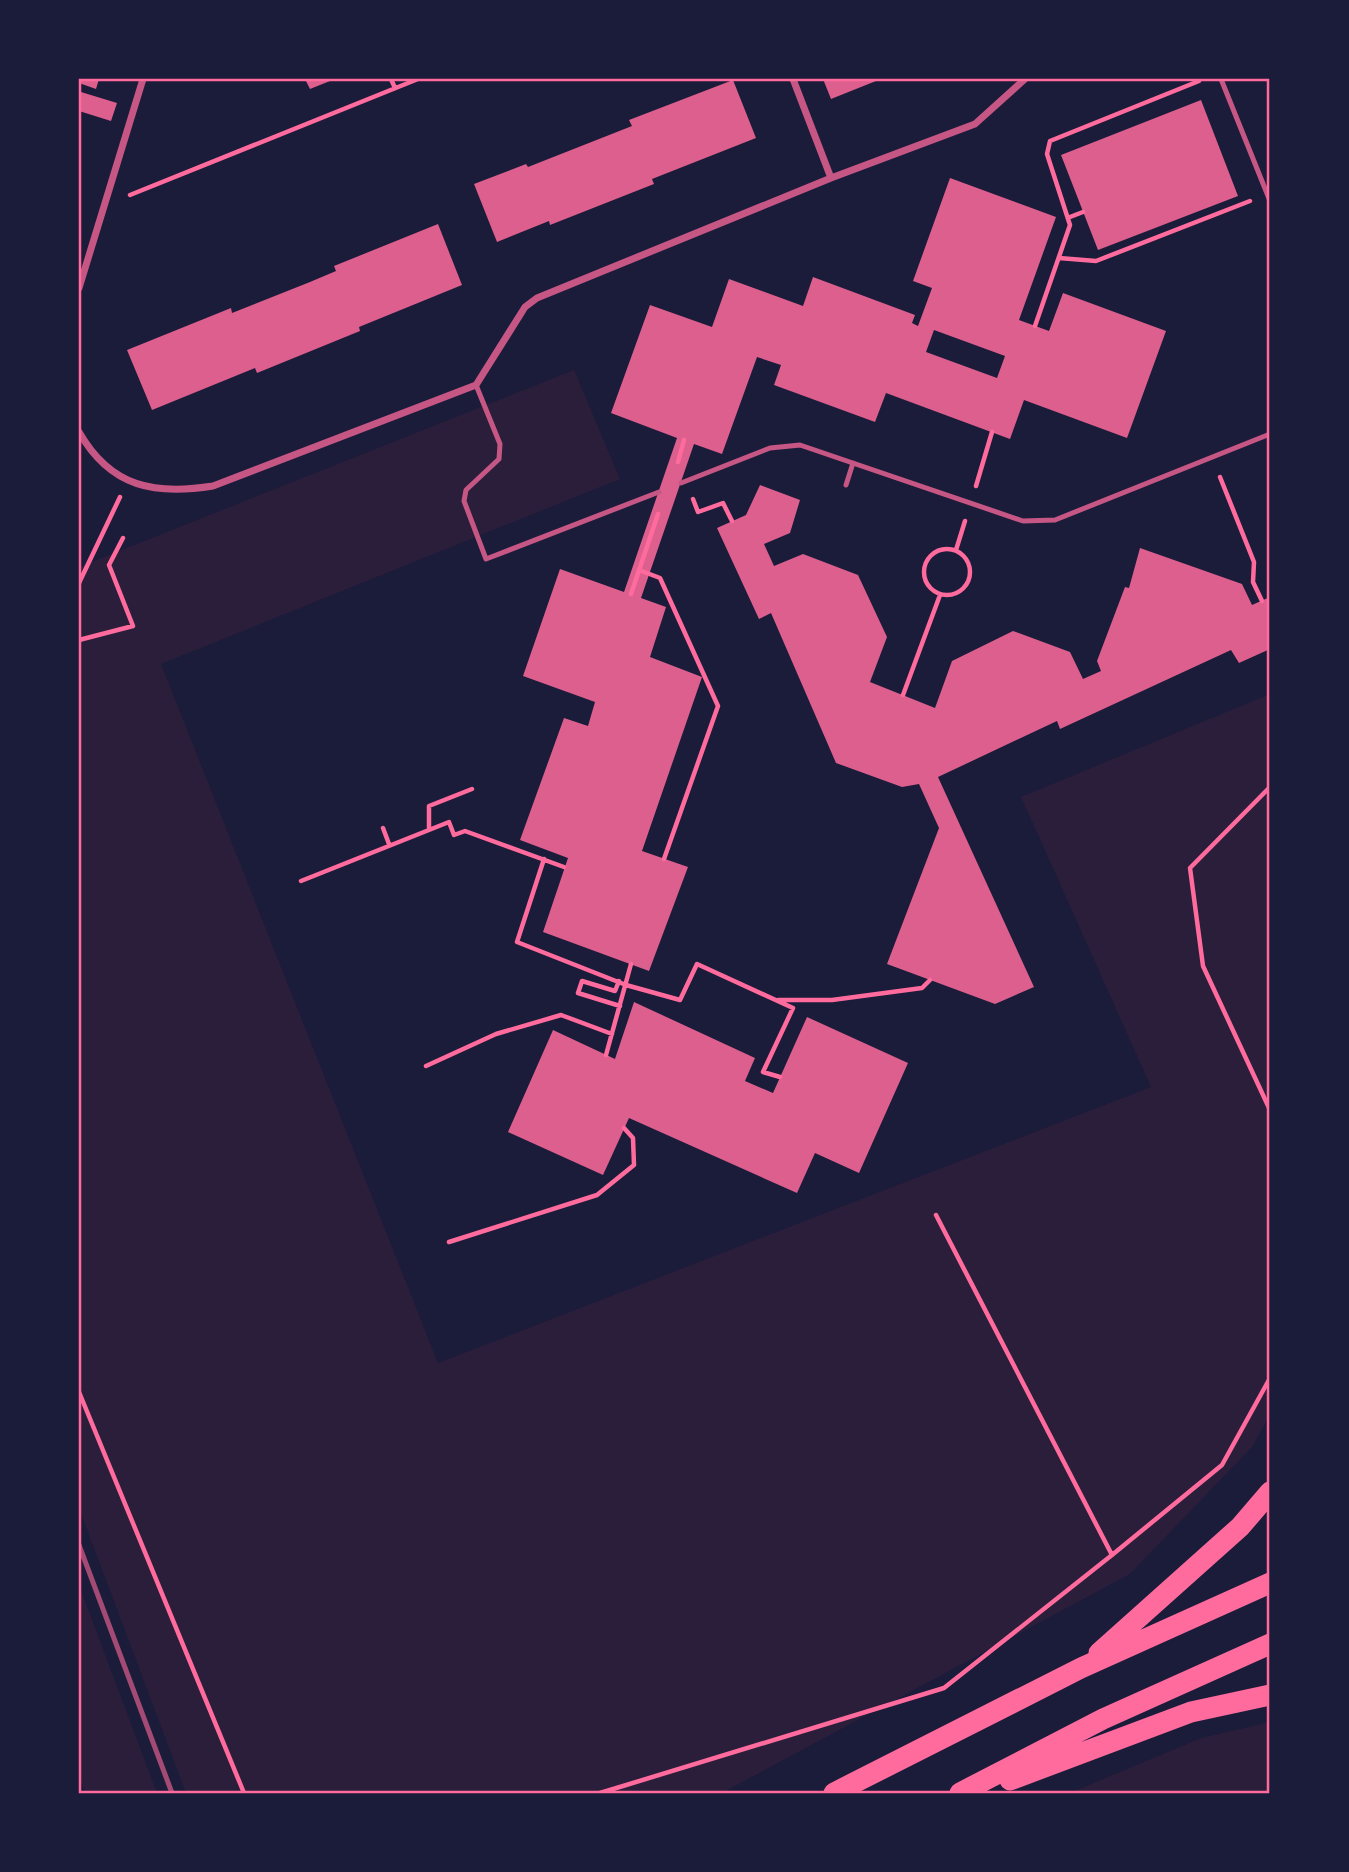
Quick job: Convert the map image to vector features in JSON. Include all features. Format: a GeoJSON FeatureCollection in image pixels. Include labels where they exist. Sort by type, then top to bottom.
{"type":"FeatureCollection","features":[{"type":"Feature","properties":{"kind":"highway"},"geometry":{"type":"LineString","coordinates":[[1081,1668],[1240,1527],[1270,1492]]}},
{"type":"Feature","properties":{"kind":"highway"},"geometry":{"type":"LineString","coordinates":[[834,1793],[1081,1668],[1270,1583]]}},
{"type":"Feature","properties":{"kind":"highway"},"geometry":{"type":"LineString","coordinates":[[960,1793],[1103,1719],[1270,1644]]}},
{"type":"Feature","properties":{"kind":"highway"},"geometry":{"type":"LineString","coordinates":[[975,1793],[1191,1712],[1270,1695]]}},
{"type":"Feature","properties":{"kind":"street"},"geometry":{"type":"LineString","coordinates":[[79,288],[143,79]]}},
{"type":"Feature","properties":{"kind":"street"},"geometry":{"type":"LineString","coordinates":[[793,79],[831,178]]}},
{"type":"Feature","properties":{"kind":"street"},"geometry":{"type":"LineString","coordinates":[[79,432],[107,467],[127,481],[153,490],[178,491],[213,486],[476,385],[525,307],[537,298],[831,178],[975,124],[1025,79]]}},
{"type":"Feature","properties":{"kind":"lane"},"geometry":{"type":"LineString","coordinates":[[1221,79],[1269,198]]}},
{"type":"Feature","properties":{"kind":"lane"},"geometry":{"type":"LineString","coordinates":[[476,385],[500,444],[499,459],[466,490],[464,501],[486,559],[659,492]]}},
{"type":"Feature","properties":{"kind":"lane"},"geometry":{"type":"LineString","coordinates":[[681,483],[770,448],[800,445],[1023,521],[1055,520],[1270,434]]}},
{"type":"Feature","properties":{"kind":"lane"},"geometry":{"type":"LineString","coordinates":[[846,485],[853,463]]}},
{"type":"Feature","properties":{"kind":"path"},"geometry":{"type":"LineString","coordinates":[[391,79],[395,88]]}},
{"type":"Feature","properties":{"kind":"path"},"geometry":{"type":"LineString","coordinates":[[104,206],[418,79]]}},
{"type":"Feature","properties":{"kind":"path"},"geometry":{"type":"LineString","coordinates":[[1035,326],[1070,225],[1070,217],[1046,154],[1051,141],[1204,79]]}},
{"type":"Feature","properties":{"kind":"path"},"geometry":{"type":"LineString","coordinates":[[1059,258],[1096,261],[1269,198]]}},
{"type":"Feature","properties":{"kind":"path"},"geometry":{"type":"LineString","coordinates":[[1070,217],[1083,212]]}},
{"type":"Feature","properties":{"kind":"path"},"geometry":{"type":"LineString","coordinates":[[1211,458],[1230,493],[1254,562],[1253,582],[1262,601]]}},
{"type":"Feature","properties":{"kind":"path"},"geometry":{"type":"LineString","coordinates":[[673,470],[677,460]]}},
{"type":"Feature","properties":{"kind":"path"},"geometry":{"type":"LineString","coordinates":[[79,583],[127,481]]}},
{"type":"Feature","properties":{"kind":"path"},"geometry":{"type":"LineString","coordinates":[[631,594],[658,512]]}},
{"type":"Feature","properties":{"kind":"path"},"geometry":{"type":"LineString","coordinates":[[79,640],[133,626],[109,565],[123,538]]}},
{"type":"Feature","properties":{"kind":"path"},"geometry":{"type":"LineString","coordinates":[[956,550],[969,562],[970,580],[958,594],[940,595],[926,582],[925,564],[937,551],[956,550]]}},
{"type":"Feature","properties":{"kind":"path"},"geometry":{"type":"LineString","coordinates":[[639,570],[660,578],[718,706],[664,859]]}},
{"type":"Feature","properties":{"kind":"path"},"geometry":{"type":"LineString","coordinates":[[903,695],[940,595]]}},
{"type":"Feature","properties":{"kind":"path"},"geometry":{"type":"LineString","coordinates":[[1270,787],[1190,868],[1203,966],[1270,1110]]}},
{"type":"Feature","properties":{"kind":"path"},"geometry":{"type":"LineString","coordinates":[[429,829],[429,806],[472,789]]}},
{"type":"Feature","properties":{"kind":"path"},"geometry":{"type":"LineString","coordinates":[[301,881],[449,822],[454,835],[465,831],[564,867]]}},
{"type":"Feature","properties":{"kind":"path"},"geometry":{"type":"LineString","coordinates":[[383,828],[389,844]]}},
{"type":"Feature","properties":{"kind":"path"},"geometry":{"type":"LineString","coordinates":[[544,859],[517,942],[626,985],[680,1000],[697,964],[777,1000],[793,1009],[763,1072],[780,1077]]}},
{"type":"Feature","properties":{"kind":"path"},"geometry":{"type":"LineString","coordinates":[[606,1055],[631,964]]}},
{"type":"Feature","properties":{"kind":"path"},"geometry":{"type":"LineString","coordinates":[[777,1000],[832,1000],[922,989],[930,980]]}},
{"type":"Feature","properties":{"kind":"path"},"geometry":{"type":"LineString","coordinates":[[618,981],[615,991],[582,981],[578,993],[620,1006]]}},
{"type":"Feature","properties":{"kind":"path"},"geometry":{"type":"LineString","coordinates":[[426,1066],[496,1034],[561,1015],[612,1034]]}},
{"type":"Feature","properties":{"kind":"path"},"geometry":{"type":"LineString","coordinates":[[449,1242],[597,1195],[634,1165],[634,1138],[624,1128]]}},
{"type":"Feature","properties":{"kind":"path"},"geometry":{"type":"LineString","coordinates":[[597,1195],[600,1201]]}},
{"type":"Feature","properties":{"kind":"path"},"geometry":{"type":"LineString","coordinates":[[936,1215],[1112,1555]]}},
{"type":"Feature","properties":{"kind":"path"},"geometry":{"type":"LineString","coordinates":[[600,1793],[944,1688],[1222,1465],[1270,1378]]}},
{"type":"Feature","properties":{"kind":"path"},"geometry":{"type":"LineString","coordinates":[[79,1392],[244,1793]]}},
{"type":"Feature","properties":{"kind":"shaded area"},"geometry":{"type":"Polygon","coordinates":[[[574,370],[620,479],[161,664],[438,1363],[1151,1087],[1021,797],[1270,694],[1270,1414],[1253,1446],[1130,1574],[722,1793],[186,1793],[79,1508],[79,567],[574,370]]]}},
{"type":"Feature","properties":{"kind":"shaded area"},"geometry":{"type":"Polygon","coordinates":[[[79,1585],[157,1793],[85,1793],[79,1776],[79,1585]]]}},
{"type":"Feature","properties":{"kind":"shaded area"},"geometry":{"type":"Polygon","coordinates":[[[1270,1722],[1270,1793],[1070,1793],[1201,1738],[1270,1722]]]}},
{"type":"Feature","properties":{"kind":"building"},"geometry":{"type":"Polygon","coordinates":[[[79,79],[99,79],[96,89],[79,83],[79,79]]]}},
{"type":"Feature","properties":{"kind":"building"},"geometry":{"type":"Polygon","coordinates":[[[305,79],[335,79],[310,89],[305,79]]]}},
{"type":"Feature","properties":{"kind":"building"},"geometry":{"type":"Polygon","coordinates":[[[823,79],[881,79],[831,99],[823,79]]]}},
{"type":"Feature","properties":{"kind":"building"},"geometry":{"type":"Polygon","coordinates":[[[733,80],[756,138],[652,179],[654,184],[550,225],[549,221],[497,242],[474,184],[526,164],[528,167],[632,126],[629,120],[733,80]]]}},
{"type":"Feature","properties":{"kind":"building"},"geometry":{"type":"Polygon","coordinates":[[[81,92],[117,103],[111,121],[79,111],[81,92]]]}},
{"type":"Feature","properties":{"kind":"building"},"geometry":{"type":"Polygon","coordinates":[[[1201,100],[1238,196],[1098,250],[1061,155],[1201,100]]]}},
{"type":"Feature","properties":{"kind":"building"},"geometry":{"type":"Polygon","coordinates":[[[950,178],[1056,217],[1019,320],[1049,331],[1063,293],[1166,331],[1127,438],[1024,400],[1010,439],[886,393],[875,422],[774,385],[781,365],[757,357],[722,454],[694,444],[641,598],[666,607],[650,657],[702,677],[642,851],[688,867],[649,971],[543,932],[568,858],[520,840],[564,718],[588,726],[595,702],[523,676],[560,569],[624,592],[677,438],[611,413],[650,305],[712,327],[729,279],[803,306],[813,277],[915,315],[912,323],[918,326],[932,288],[913,281],[950,178]],[[934,330],[926,352],[997,378],[1005,356],[934,330]]]}},
{"type":"Feature","properties":{"kind":"building"},"geometry":{"type":"Polygon","coordinates":[[[438,224],[462,285],[257,373],[255,368],[152,410],[127,350],[231,308],[232,313],[310,282],[336,271],[334,266],[438,224]]]}},
{"type":"Feature","properties":{"kind":"building"},"geometry":{"type":"Polygon","coordinates":[[[760,485],[800,500],[790,533],[764,544],[774,566],[803,554],[858,575],[887,637],[870,682],[935,708],[952,661],[1013,631],[1070,652],[1083,679],[1101,671],[1097,661],[1125,587],[1129,588],[1140,548],[1242,584],[1252,605],[1270,597],[1270,649],[1239,663],[1231,650],[1060,729],[1057,721],[938,777],[1034,987],[995,1004],[887,964],[939,828],[919,784],[902,787],[836,763],[771,613],[759,619],[717,528],[746,515],[760,485]]]}},
{"type":"Feature","properties":{"kind":"building"},"geometry":{"type":"Polygon","coordinates":[[[634,1002],[755,1058],[745,1081],[773,1093],[807,1017],[908,1063],[859,1173],[815,1153],[797,1193],[629,1118],[603,1175],[508,1132],[553,1030],[615,1059],[634,1002]]]}},
{"type":"Feature","properties":{"kind":"railway"},"geometry":{"type":"LineString","coordinates":[[79,1545],[172,1793]]}}]}
